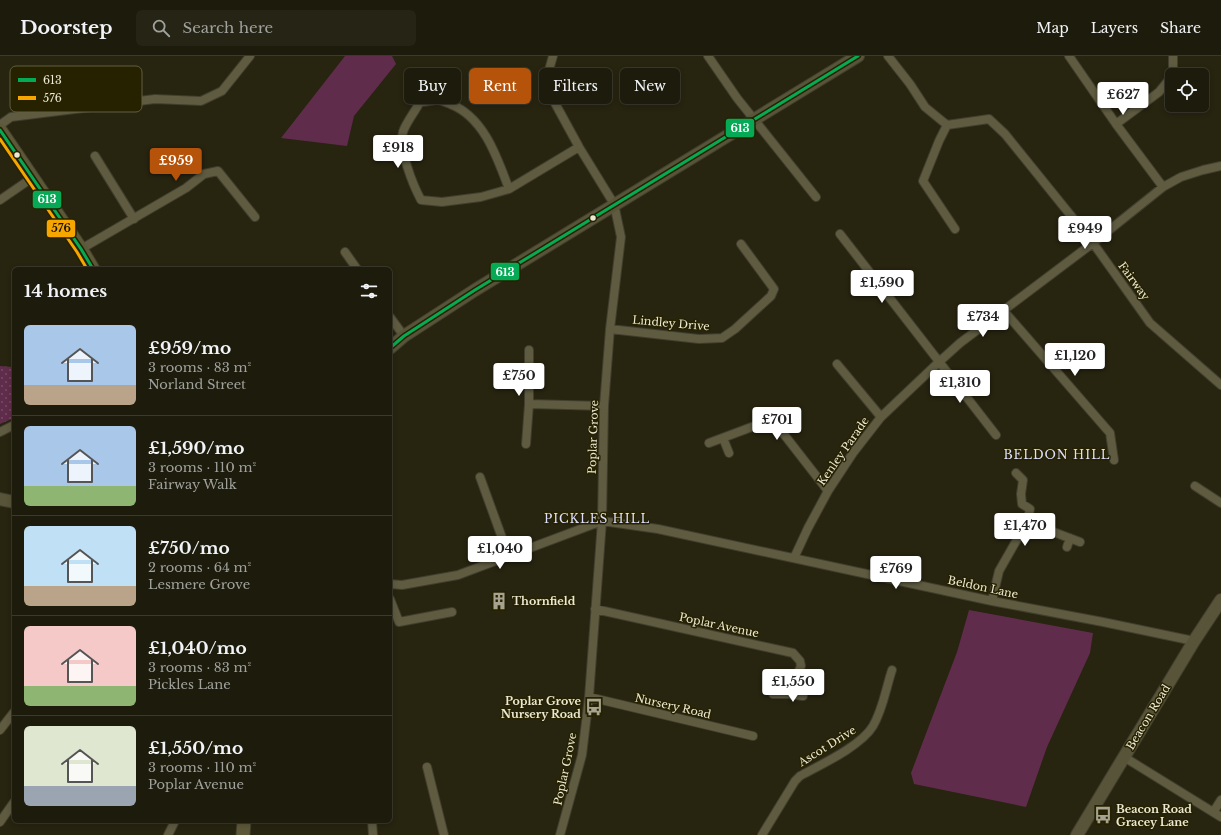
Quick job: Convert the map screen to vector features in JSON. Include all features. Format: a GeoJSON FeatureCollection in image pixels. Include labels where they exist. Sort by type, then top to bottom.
{"type":"FeatureCollection","features":[{"type":"Feature","properties":{"kind":"main road"},"geometry":{"type":"LineString","coordinates":[[0,130],[92,267]]}},
{"type":"Feature","properties":{"kind":"main road"},"geometry":{"type":"LineString","coordinates":[[243,835],[244,823]]}},
{"type":"Feature","properties":{"kind":"street"},"geometry":{"type":"LineString","coordinates":[[142,101],[155,99],[201,101],[222,91],[250,56]]}},
{"type":"Feature","properties":{"kind":"street","name":"Poplar Grove"},"geometry":{"type":"LineString","coordinates":[[553,56],[548,77],[550,94],[579,147],[614,204],[621,237],[610,329],[604,406],[602,521],[589,697],[582,755],[560,835]]}},
{"type":"Feature","properties":{"kind":"street"},"geometry":{"type":"LineString","coordinates":[[708,56],[737,98],[816,197]]}},
{"type":"Feature","properties":{"kind":"street"},"geometry":{"type":"LineString","coordinates":[[392,346],[404,336],[475,290],[858,56]]}},
{"type":"Feature","properties":{"kind":"street"},"geometry":{"type":"LineString","coordinates":[[888,56],[910,84],[925,107],[947,125],[923,181],[955,229]]}},
{"type":"Feature","properties":{"kind":"street"},"geometry":{"type":"LineString","coordinates":[[1069,56],[1116,124],[1163,187]]}},
{"type":"Feature","properties":{"kind":"street"},"geometry":{"type":"LineString","coordinates":[[1172,68],[1173,56]]}},
{"type":"Feature","properties":{"kind":"street"},"geometry":{"type":"LineString","coordinates":[[1116,124],[1159,92],[1165,85]]}},
{"type":"Feature","properties":{"kind":"street"},"geometry":{"type":"LineString","coordinates":[[509,189],[488,141],[474,120],[460,108],[439,100],[420,102],[403,132],[403,146],[412,183],[420,200],[442,202],[481,197],[509,189],[579,147]]}},
{"type":"Feature","properties":{"kind":"street"},"geometry":{"type":"LineString","coordinates":[[0,125],[11,116],[45,112]]}},
{"type":"Feature","properties":{"kind":"street","name":"Fairway"},"geometry":{"type":"LineString","coordinates":[[947,125],[989,119],[1005,134],[1093,243],[1150,323],[1220,383]]}},
{"type":"Feature","properties":{"kind":"street"},"geometry":{"type":"LineString","coordinates":[[95,156],[134,219]]}},
{"type":"Feature","properties":{"kind":"street","name":"Kenley Parade"},"geometry":{"type":"LineString","coordinates":[[794,558],[828,491],[853,453],[881,417],[939,362],[960,343],[1093,243],[1163,187],[1181,177],[1221,166]]}},
{"type":"Feature","properties":{"kind":"street"},"geometry":{"type":"LineString","coordinates":[[81,250],[186,188],[204,174],[218,171],[255,217]]}},
{"type":"Feature","properties":{"kind":"street"},"geometry":{"type":"LineString","coordinates":[[0,200],[32,178]]}},
{"type":"Feature","properties":{"kind":"street"},"geometry":{"type":"LineString","coordinates":[[840,234],[996,435]]}},
{"type":"Feature","properties":{"kind":"street","name":"Lindley Drive"},"geometry":{"type":"LineString","coordinates":[[610,329],[699,339],[722,338],[735,329],[771,296],[774,289],[741,244]]}},
{"type":"Feature","properties":{"kind":"street"},"geometry":{"type":"LineString","coordinates":[[345,252],[356,267]]}},
{"type":"Feature","properties":{"kind":"street"},"geometry":{"type":"LineString","coordinates":[[1004,310],[1110,433],[1114,460]]}},
{"type":"Feature","properties":{"kind":"street"},"geometry":{"type":"LineString","coordinates":[[392,320],[404,336]]}},
{"type":"Feature","properties":{"kind":"street"},"geometry":{"type":"LineString","coordinates":[[526,444],[529,404],[528,350]]}},
{"type":"Feature","properties":{"kind":"street"},"geometry":{"type":"LineString","coordinates":[[837,364],[881,417]]}},
{"type":"Feature","properties":{"kind":"street"},"geometry":{"type":"LineString","coordinates":[[529,404],[604,406]]}},
{"type":"Feature","properties":{"kind":"street"},"geometry":{"type":"LineString","coordinates":[[710,443],[765,422],[779,428],[828,491]]}},
{"type":"Feature","properties":{"kind":"street"},"geometry":{"type":"LineString","coordinates":[[0,432],[12,426]]}},
{"type":"Feature","properties":{"kind":"street"},"geometry":{"type":"LineString","coordinates":[[723,438],[729,453]]}},
{"type":"Feature","properties":{"kind":"street"},"geometry":{"type":"LineString","coordinates":[[992,601],[999,571],[1027,522],[1030,509],[1022,504],[1021,494],[1023,480],[1016,473]]}},
{"type":"Feature","properties":{"kind":"street"},"geometry":{"type":"LineString","coordinates":[[480,477],[509,557]]}},
{"type":"Feature","properties":{"kind":"street"},"geometry":{"type":"LineString","coordinates":[[1195,486],[1221,502]]}},
{"type":"Feature","properties":{"kind":"street"},"geometry":{"type":"LineString","coordinates":[[0,499],[12,502]]}},
{"type":"Feature","properties":{"kind":"street"},"geometry":{"type":"LineString","coordinates":[[392,584],[402,585],[458,575],[602,521]]}},
{"type":"Feature","properties":{"kind":"street","name":"Beldon Lane"},"geometry":{"type":"LineString","coordinates":[[602,521],[658,529],[992,601],[1194,641]]}},
{"type":"Feature","properties":{"kind":"street"},"geometry":{"type":"LineString","coordinates":[[1027,522],[1080,542]]}},
{"type":"Feature","properties":{"kind":"street"},"geometry":{"type":"LineString","coordinates":[[1067,547],[1070,538]]}},
{"type":"Feature","properties":{"kind":"street","name":"Beacon Road"},"geometry":{"type":"LineString","coordinates":[[1077,835],[1194,641],[1221,600]]}},
{"type":"Feature","properties":{"kind":"street"},"geometry":{"type":"LineString","coordinates":[[392,604],[399,622],[452,612]]}},
{"type":"Feature","properties":{"kind":"street","name":"Poplar Avenue"},"geometry":{"type":"LineString","coordinates":[[595,609],[793,653],[800,661],[802,666],[789,694]]}},
{"type":"Feature","properties":{"kind":"street","name":"Ascot Drive"},"geometry":{"type":"LineString","coordinates":[[762,835],[795,781],[800,776],[856,743],[868,733],[878,716],[892,670]]}},
{"type":"Feature","properties":{"kind":"street"},"geometry":{"type":"LineString","coordinates":[[773,694],[803,696]]}},
{"type":"Feature","properties":{"kind":"street","name":"Nursery Road"},"geometry":{"type":"LineString","coordinates":[[589,697],[753,736]]}},
{"type":"Feature","properties":{"kind":"street"},"geometry":{"type":"LineString","coordinates":[[0,730],[12,715]]}},
{"type":"Feature","properties":{"kind":"street"},"geometry":{"type":"LineString","coordinates":[[1124,757],[1221,816]]}},
{"type":"Feature","properties":{"kind":"street"},"geometry":{"type":"LineString","coordinates":[[427,767],[444,835]]}},
{"type":"Feature","properties":{"kind":"street"},"geometry":{"type":"LineString","coordinates":[[1214,811],[1221,800]]}},
{"type":"Feature","properties":{"kind":"street"},"geometry":{"type":"LineString","coordinates":[[0,822],[12,805]]}},
{"type":"Feature","properties":{"kind":"street"},"geometry":{"type":"LineString","coordinates":[[168,835],[174,823]]}},
{"type":"Feature","properties":{"kind":"street"},"geometry":{"type":"LineString","coordinates":[[372,823],[373,835]]}},
{"type":"Feature","properties":{"kind":"shaded area"},"geometry":{"type":"Polygon","coordinates":[[[345,56],[392,56],[396,64],[354,116],[347,146],[281,138],[345,56]]]}},
{"type":"Feature","properties":{"kind":"shaded area"},"geometry":{"type":"Polygon","coordinates":[[[0,366],[12,367],[12,419],[0,424],[0,366]]]}},
{"type":"Feature","properties":{"kind":"shaded area"},"geometry":{"type":"Polygon","coordinates":[[[969,610],[1093,633],[1090,653],[1047,747],[1026,807],[914,784],[911,773],[957,652],[969,610]]]}},
{"type":"Feature","properties":{"kind":"transit line","name":"613"},"geometry":{"type":"LineString","coordinates":[[392,346],[404,336],[475,290],[858,56]]}},
{"type":"Feature","properties":{"kind":"transit line","name":"613"},"geometry":{"type":"LineString","coordinates":[[0,130],[92,267]]}},
{"type":"Feature","properties":{"kind":"transit line","name":"576"},"geometry":{"type":"LineString","coordinates":[[0,139],[86,267]]}},
{"type":"Feature","properties":{"kind":"place","name":"Thornfield"},"geometry":{"type":"Point","coordinates":[499,601]}},
{"type":"Feature","properties":{"kind":"place","name":"Poplar Grove Nursery Road"},"geometry":{"type":"Point","coordinates":[594,707]}},
{"type":"Feature","properties":{"kind":"place","name":"Beacon Road Gracey Lane"},"geometry":{"type":"Point","coordinates":[1103,815]}},
{"type":"Feature","properties":{"kind":"district","name":"BELDON HILL"},"geometry":{"type":"Point","coordinates":[1057,454]}},
{"type":"Feature","properties":{"kind":"district","name":"PICKLES HILL"},"geometry":{"type":"Point","coordinates":[597,518]}}]}
